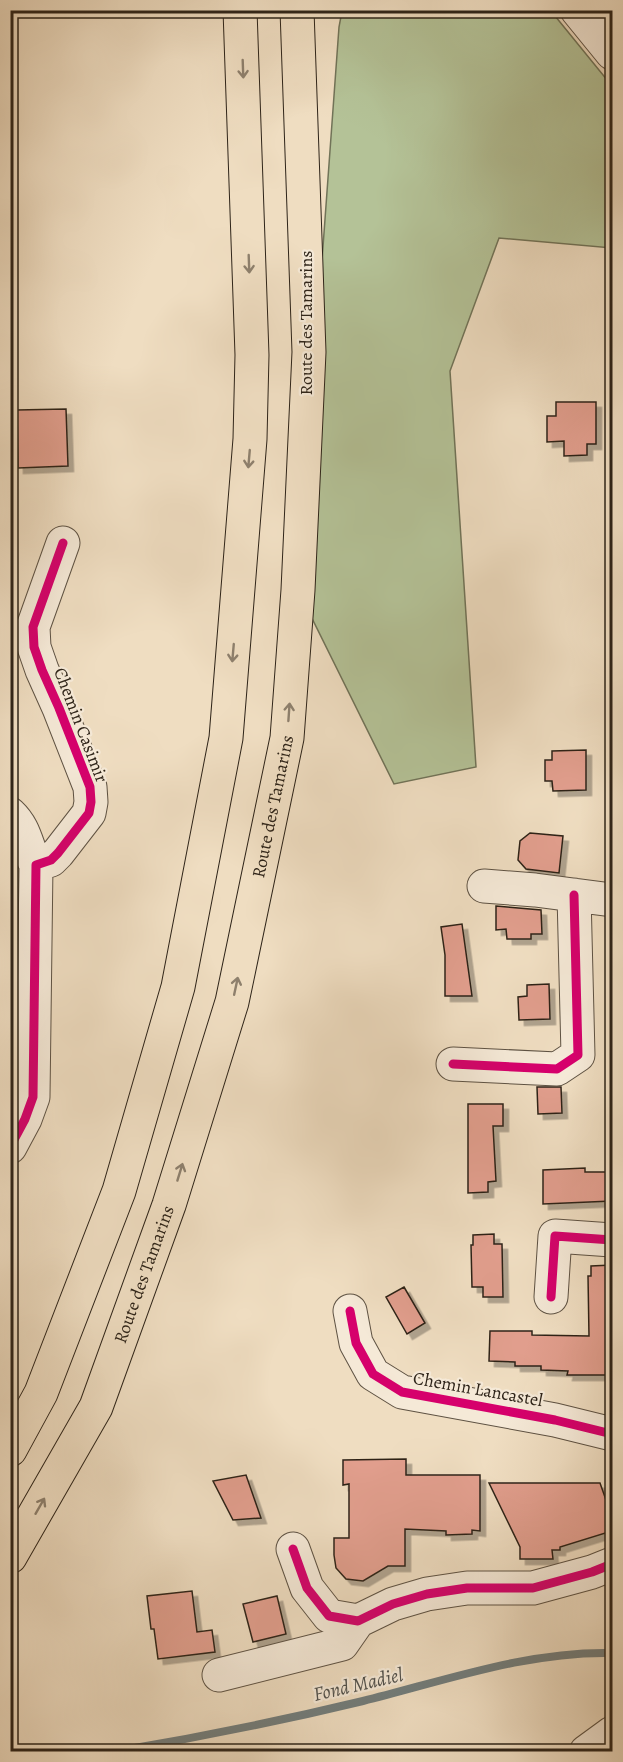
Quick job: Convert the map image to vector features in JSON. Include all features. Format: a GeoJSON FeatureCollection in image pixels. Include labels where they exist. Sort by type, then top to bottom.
{"type":"FeatureCollection","features":[{"type":"Feature","properties":{"kind":"highway"},"geometry":{"type":"LineString","coordinates":[[10,1450],[41,1393],[119,1191],[178,987],[226,738],[250,439],[251,376],[240,10]]}},
{"type":"Feature","properties":{"kind":"highway","name":"Route des Tamarins"},"geometry":{"type":"LineString","coordinates":[[10,1557],[96,1407],[170,1205],[232,1002],[287,738],[298,590],[309,352],[297,10]]}},
{"type":"Feature","properties":{"kind":"street"},"geometry":{"type":"LineString","coordinates":[[577,10],[612,53]]}},
{"type":"Feature","properties":{"kind":"street","name":"Chemin Casimir"},"geometry":{"type":"LineString","coordinates":[[36,865],[51,860],[58,853],[89,813],[91,802],[90,787],[34,647],[33,627],[63,543]]}},
{"type":"Feature","properties":{"kind":"street"},"geometry":{"type":"LineString","coordinates":[[10,814],[21,825],[28,849],[36,865],[33,1097],[10,1148]]}},
{"type":"Feature","properties":{"kind":"street"},"geometry":{"type":"LineString","coordinates":[[484,886],[612,900]]}},
{"type":"Feature","properties":{"kind":"street"},"geometry":{"type":"LineString","coordinates":[[453,1065],[557,1069],[578,1055],[574,895]]}},
{"type":"Feature","properties":{"kind":"street"},"geometry":{"type":"LineString","coordinates":[[551,1297],[555,1236],[612,1240]]}},
{"type":"Feature","properties":{"kind":"street","name":"Chemin Lancastel"},"geometry":{"type":"LineString","coordinates":[[350,1311],[356,1343],[373,1374],[402,1392],[555,1420],[612,1434]]}},
{"type":"Feature","properties":{"kind":"street"},"geometry":{"type":"LineString","coordinates":[[293,1549],[307,1588],[329,1616],[358,1621]]}},
{"type":"Feature","properties":{"kind":"street"},"geometry":{"type":"LineString","coordinates":[[219,1675],[342,1644],[358,1621],[393,1604],[427,1594],[467,1588],[533,1588],[592,1572],[612,1564]]}},
{"type":"Feature","properties":{"kind":"street"},"geometry":{"type":"LineString","coordinates":[[586,1752],[612,1733]]}},
{"type":"Feature","properties":{"kind":"green space"},"geometry":{"type":"Polygon","coordinates":[[[342,11],[551,11],[612,86],[612,248],[499,238],[450,371],[476,767],[394,784],[298,590],[342,11]]]}},
{"type":"Feature","properties":{"kind":"building"},"geometry":{"type":"Polygon","coordinates":[[[556,402],[596,402],[596,444],[587,444],[587,455],[564,456],[564,441],[547,442],[547,416],[556,416],[556,402]]]}},
{"type":"Feature","properties":{"kind":"building"},"geometry":{"type":"Polygon","coordinates":[[[66,409],[68,466],[18,468],[17,410],[66,409]]]}},
{"type":"Feature","properties":{"kind":"building"},"geometry":{"type":"Polygon","coordinates":[[[586,750],[586,790],[553,791],[552,781],[545,781],[545,760],[552,760],[552,751],[586,750]]]}},
{"type":"Feature","properties":{"kind":"building"},"geometry":{"type":"Polygon","coordinates":[[[530,833],[563,836],[559,873],[526,869],[518,860],[520,841],[530,833]]]}},
{"type":"Feature","properties":{"kind":"building"},"geometry":{"type":"Polygon","coordinates":[[[496,906],[541,910],[542,934],[531,934],[531,939],[507,939],[506,929],[496,930],[496,906]]]}},
{"type":"Feature","properties":{"kind":"building"},"geometry":{"type":"Polygon","coordinates":[[[462,924],[472,996],[445,996],[445,955],[441,927],[462,924]]]}},
{"type":"Feature","properties":{"kind":"building"},"geometry":{"type":"Polygon","coordinates":[[[549,984],[550,1019],[519,1020],[518,997],[527,996],[527,985],[549,984]]]}},
{"type":"Feature","properties":{"kind":"building"},"geometry":{"type":"Polygon","coordinates":[[[537,1087],[561,1087],[562,1113],[538,1114],[537,1087]]]}},
{"type":"Feature","properties":{"kind":"building"},"geometry":{"type":"Polygon","coordinates":[[[468,1104],[503,1104],[503,1126],[493,1126],[496,1181],[488,1182],[488,1192],[468,1193],[468,1104]]]}},
{"type":"Feature","properties":{"kind":"building"},"geometry":{"type":"Polygon","coordinates":[[[585,1168],[585,1172],[611,1172],[612,1201],[543,1204],[543,1170],[585,1168]]]}},
{"type":"Feature","properties":{"kind":"building"},"geometry":{"type":"Polygon","coordinates":[[[494,1234],[494,1244],[502,1244],[503,1297],[483,1297],[483,1287],[472,1287],[471,1245],[473,1245],[473,1235],[494,1234]]]}},
{"type":"Feature","properties":{"kind":"building"},"geometry":{"type":"Polygon","coordinates":[[[612,1265],[612,1375],[567,1375],[568,1371],[541,1370],[541,1366],[515,1366],[515,1362],[489,1361],[490,1331],[532,1331],[532,1335],[589,1336],[588,1276],[591,1276],[591,1266],[612,1265]]]}},
{"type":"Feature","properties":{"kind":"building"},"geometry":{"type":"Polygon","coordinates":[[[404,1287],[425,1323],[407,1334],[386,1297],[404,1287]]]}},
{"type":"Feature","properties":{"kind":"building"},"geometry":{"type":"Polygon","coordinates":[[[406,1459],[406,1475],[480,1475],[480,1531],[472,1530],[472,1534],[446,1535],[446,1531],[405,1529],[405,1566],[388,1566],[363,1581],[346,1579],[336,1568],[334,1555],[334,1538],[349,1538],[349,1484],[343,1485],[343,1460],[406,1459]]]}},
{"type":"Feature","properties":{"kind":"building"},"geometry":{"type":"Polygon","coordinates":[[[246,1475],[261,1518],[233,1520],[213,1481],[246,1475]]]}},
{"type":"Feature","properties":{"kind":"building"},"geometry":{"type":"Polygon","coordinates":[[[489,1483],[600,1483],[612,1517],[612,1531],[560,1547],[560,1550],[552,1550],[553,1559],[520,1559],[520,1547],[489,1483]]]}},
{"type":"Feature","properties":{"kind":"building"},"geometry":{"type":"Polygon","coordinates":[[[192,1591],[197,1632],[212,1630],[215,1652],[158,1659],[147,1596],[192,1591]]]}},
{"type":"Feature","properties":{"kind":"building"},"geometry":{"type":"Polygon","coordinates":[[[277,1596],[286,1634],[253,1642],[243,1604],[277,1596]]]}},
{"type":"Feature","properties":{"kind":"waterway","name":"Fond Madiel"},"geometry":{"type":"LineString","coordinates":[[112,1752],[301,1715],[517,1662],[580,1654],[612,1653]]}},
{"type":"Feature","properties":{"kind":"cycle path"},"geometry":{"type":"LineString","coordinates":[[10,1147],[25,1119],[33,1097],[36,865],[51,860],[58,853],[89,813],[91,802],[90,787],[34,647],[33,627],[63,543]]}},
{"type":"Feature","properties":{"kind":"cycle path"},"geometry":{"type":"LineString","coordinates":[[453,1064],[557,1069],[578,1055],[574,895]]}},
{"type":"Feature","properties":{"kind":"cycle path"},"geometry":{"type":"LineString","coordinates":[[551,1297],[555,1236],[612,1240]]}},
{"type":"Feature","properties":{"kind":"cycle path"},"geometry":{"type":"LineString","coordinates":[[350,1311],[356,1343],[373,1374],[402,1392],[555,1420],[612,1434]]}},
{"type":"Feature","properties":{"kind":"cycle path"},"geometry":{"type":"LineString","coordinates":[[293,1549],[307,1588],[329,1616],[358,1621],[393,1604],[427,1594],[467,1588],[533,1588],[592,1572],[612,1564]]}}]}
